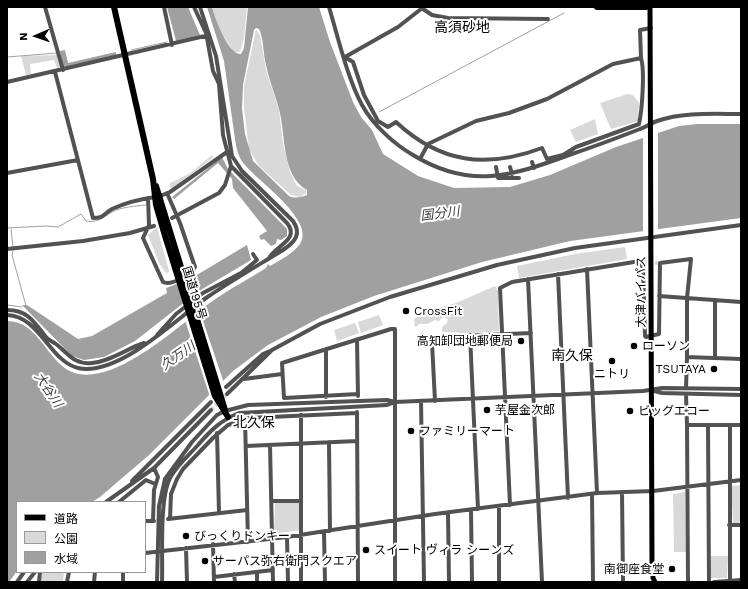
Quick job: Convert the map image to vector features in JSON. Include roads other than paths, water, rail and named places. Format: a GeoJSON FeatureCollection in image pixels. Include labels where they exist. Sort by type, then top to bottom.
{"type":"FeatureCollection","features":[{"type":"Feature","properties":{"kind":"highway","name":"国道195号"},"geometry":{"type":"LineString","coordinates":[[114,7],[153,179],[180,276],[217,393],[228,417]]}},
{"type":"Feature","properties":{"kind":"highway"},"geometry":{"type":"LineString","coordinates":[[597,7],[646,7]]}},
{"type":"Feature","properties":{"kind":"main road","name":"大津バイパス"},"geometry":{"type":"LineString","coordinates":[[650,7],[653,491],[652,581]]}},
{"type":"Feature","properties":{"kind":"street"},"geometry":{"type":"LineString","coordinates":[[45,7],[63,70]]}},
{"type":"Feature","properties":{"kind":"street"},"geometry":{"type":"LineString","coordinates":[[164,7],[172,45]]}},
{"type":"Feature","properties":{"kind":"street"},"geometry":{"type":"LineString","coordinates":[[194,7],[208,36]]}},
{"type":"Feature","properties":{"kind":"street"},"geometry":{"type":"LineString","coordinates":[[200,7],[208,36],[214,71],[221,87],[228,146],[232,156],[239,167],[290,218],[296,228],[297,235],[295,241],[235,278]]}},
{"type":"Feature","properties":{"kind":"street"},"geometry":{"type":"LineString","coordinates":[[329,7],[362,104],[402,148],[420,159],[454,173],[480,176],[512,174],[534,168],[563,156],[651,126],[685,116],[741,114]]}},
{"type":"Feature","properties":{"kind":"street"},"geometry":{"type":"LineString","coordinates":[[345,57],[398,27],[420,8],[432,15],[448,18],[548,20]]}},
{"type":"Feature","properties":{"kind":"street"},"geometry":{"type":"LineString","coordinates":[[377,122],[388,127],[396,122],[427,145],[451,156],[478,160],[505,159],[542,148],[547,159],[563,156],[576,147],[639,124],[643,79],[640,30],[651,28]]}},
{"type":"Feature","properties":{"kind":"street"},"geometry":{"type":"LineString","coordinates":[[7,82],[208,36]]}},
{"type":"Feature","properties":{"kind":"street"},"geometry":{"type":"LineString","coordinates":[[420,159],[427,145],[476,121],[509,113],[548,99],[613,64],[641,58]]}},
{"type":"Feature","properties":{"kind":"street"},"geometry":{"type":"LineString","coordinates":[[55,72],[93,218],[103,217],[111,210],[168,193],[227,152]]}},
{"type":"Feature","properties":{"kind":"street"},"geometry":{"type":"LineString","coordinates":[[172,218],[219,193],[225,185],[230,167],[227,152],[228,146]]}},
{"type":"Feature","properties":{"kind":"street"},"geometry":{"type":"LineString","coordinates":[[7,173],[78,160]]}},
{"type":"Feature","properties":{"kind":"street"},"geometry":{"type":"LineString","coordinates":[[532,162],[534,168]]}},
{"type":"Feature","properties":{"kind":"street"},"geometry":{"type":"LineString","coordinates":[[230,167],[291,228],[292,234],[290,238],[271,254],[268,259]]}},
{"type":"Feature","properties":{"kind":"street"},"geometry":{"type":"LineString","coordinates":[[510,167],[512,174]]}},
{"type":"Feature","properties":{"kind":"street"},"geometry":{"type":"LineString","coordinates":[[496,168],[498,178],[519,178]]}},
{"type":"Feature","properties":{"kind":"street"},"geometry":{"type":"LineString","coordinates":[[148,198],[148,228],[144,234],[144,238],[163,282],[167,284],[172,283],[193,272],[195,267],[168,193]]}},
{"type":"Feature","properties":{"kind":"street"},"geometry":{"type":"LineString","coordinates":[[226,387],[263,354],[301,333],[348,312],[462,274],[575,248],[741,225]]}},
{"type":"Feature","properties":{"kind":"street"},"geometry":{"type":"LineString","coordinates":[[7,250],[83,241],[154,226]]}},
{"type":"Feature","properties":{"kind":"street"},"geometry":{"type":"LineString","coordinates":[[7,315],[25,320],[67,363],[78,368],[97,368],[110,364],[130,354],[164,332],[257,260],[254,254]]}},
{"type":"Feature","properties":{"kind":"street"},"geometry":{"type":"LineString","coordinates":[[510,505],[500,288],[512,282],[587,269],[642,262],[645,336],[652,336],[659,334],[659,263],[691,259],[687,298],[686,388]]}},
{"type":"Feature","properties":{"kind":"street"},"geometry":{"type":"LineString","coordinates":[[587,269],[598,493]]}},
{"type":"Feature","properties":{"kind":"street"},"geometry":{"type":"LineString","coordinates":[[558,274],[568,498]]}},
{"type":"Feature","properties":{"kind":"street"},"geometry":{"type":"LineString","coordinates":[[528,280],[542,582]]}},
{"type":"Feature","properties":{"kind":"street"},"geometry":{"type":"LineString","coordinates":[[659,296],[741,302]]}},
{"type":"Feature","properties":{"kind":"street"},"geometry":{"type":"LineString","coordinates":[[715,300],[715,358]]}},
{"type":"Feature","properties":{"kind":"street"},"geometry":{"type":"LineString","coordinates":[[7,310],[25,314],[35,322],[47,338],[56,344],[68,356],[79,362],[92,363],[105,360],[148,342]]}},
{"type":"Feature","properties":{"kind":"street"},"geometry":{"type":"LineString","coordinates":[[358,394],[326,397],[284,398],[282,363],[395,329],[395,582]]}},
{"type":"Feature","properties":{"kind":"street"},"geometry":{"type":"LineString","coordinates":[[435,400],[433,340],[438,337],[531,333]]}},
{"type":"Feature","properties":{"kind":"street"},"geometry":{"type":"LineString","coordinates":[[470,335],[478,509]]}},
{"type":"Feature","properties":{"kind":"street"},"geometry":{"type":"LineString","coordinates":[[357,340],[358,400]]}},
{"type":"Feature","properties":{"kind":"street"},"geometry":{"type":"LineString","coordinates":[[326,349],[326,397]]}},
{"type":"Feature","properties":{"kind":"street"},"geometry":{"type":"LineString","coordinates":[[228,394],[272,350]]}},
{"type":"Feature","properties":{"kind":"street"},"geometry":{"type":"LineString","coordinates":[[687,357],[741,359]]}},
{"type":"Feature","properties":{"kind":"street"},"geometry":{"type":"LineString","coordinates":[[244,379],[282,374]]}},
{"type":"Feature","properties":{"kind":"street"},"geometry":{"type":"LineString","coordinates":[[157,582],[160,494],[169,471],[206,425],[225,411],[248,405],[358,400],[387,400],[395,402],[473,399],[652,391],[662,388],[741,389]]}},
{"type":"Feature","properties":{"kind":"street"},"geometry":{"type":"LineString","coordinates":[[652,391],[662,393],[741,395]]}},
{"type":"Feature","properties":{"kind":"street"},"geometry":{"type":"LineString","coordinates":[[686,394],[688,582]]}},
{"type":"Feature","properties":{"kind":"street"},"geometry":{"type":"LineString","coordinates":[[421,401],[424,582]]}},
{"type":"Feature","properties":{"kind":"street"},"geometry":{"type":"LineString","coordinates":[[131,483],[211,402]]}},
{"type":"Feature","properties":{"kind":"street"},"geometry":{"type":"LineString","coordinates":[[162,582],[166,490],[173,473],[212,429],[228,417],[247,411],[357,407],[387,405],[395,402]]}},
{"type":"Feature","properties":{"kind":"street"},"geometry":{"type":"LineString","coordinates":[[357,407],[358,582]]}},
{"type":"Feature","properties":{"kind":"street"},"geometry":{"type":"LineString","coordinates":[[107,501],[154,468],[211,410]]}},
{"type":"Feature","properties":{"kind":"street"},"geometry":{"type":"LineString","coordinates":[[170,519],[171,494],[183,469],[217,433],[228,425],[245,419],[357,413]]}},
{"type":"Feature","properties":{"kind":"street"},"geometry":{"type":"LineString","coordinates":[[301,415],[301,582]]}},
{"type":"Feature","properties":{"kind":"street"},"geometry":{"type":"LineString","coordinates":[[245,419],[248,542]]}},
{"type":"Feature","properties":{"kind":"street"},"geometry":{"type":"LineString","coordinates":[[687,425],[741,425]]}},
{"type":"Feature","properties":{"kind":"street"},"geometry":{"type":"LineString","coordinates":[[708,425],[709,582]]}},
{"type":"Feature","properties":{"kind":"street"},"geometry":{"type":"LineString","coordinates":[[730,425],[730,581]]}},
{"type":"Feature","properties":{"kind":"street"},"geometry":{"type":"LineString","coordinates":[[217,433],[219,513]]}},
{"type":"Feature","properties":{"kind":"street"},"geometry":{"type":"LineString","coordinates":[[246,446],[357,441]]}},
{"type":"Feature","properties":{"kind":"street"},"geometry":{"type":"LineString","coordinates":[[329,442],[330,531]]}},
{"type":"Feature","properties":{"kind":"street"},"geometry":{"type":"LineString","coordinates":[[270,445],[273,582]]}},
{"type":"Feature","properties":{"kind":"street"},"geometry":{"type":"LineString","coordinates":[[153,521],[155,484],[158,477],[154,468]]}},
{"type":"Feature","properties":{"kind":"street"},"geometry":{"type":"LineString","coordinates":[[120,501],[146,480],[155,484]]}},
{"type":"Feature","properties":{"kind":"street"},"geometry":{"type":"LineString","coordinates":[[146,553],[213,544],[248,542],[287,537],[423,518],[448,513],[598,493],[653,491],[741,480]]}},
{"type":"Feature","properties":{"kind":"street"},"geometry":{"type":"LineString","coordinates":[[622,492],[623,582]]}},
{"type":"Feature","properties":{"kind":"street"},"geometry":{"type":"LineString","coordinates":[[592,494],[593,582]]}},
{"type":"Feature","properties":{"kind":"street"},"geometry":{"type":"LineString","coordinates":[[272,501],[302,501]]}},
{"type":"Feature","properties":{"kind":"street"},"geometry":{"type":"LineString","coordinates":[[498,506],[499,582]]}},
{"type":"Feature","properties":{"kind":"street"},"geometry":{"type":"LineString","coordinates":[[164,520],[247,510]]}},
{"type":"Feature","properties":{"kind":"street"},"geometry":{"type":"LineString","coordinates":[[471,510],[472,582]]}},
{"type":"Feature","properties":{"kind":"street"},"geometry":{"type":"LineString","coordinates":[[448,513],[449,582]]}},
{"type":"Feature","properties":{"kind":"street"},"geometry":{"type":"LineString","coordinates":[[146,521],[158,520]]}},
{"type":"Feature","properties":{"kind":"street"},"geometry":{"type":"LineString","coordinates":[[729,525],[741,525]]}},
{"type":"Feature","properties":{"kind":"street"},"geometry":{"type":"LineString","coordinates":[[324,532],[325,582]]}},
{"type":"Feature","properties":{"kind":"street"},"geometry":{"type":"LineString","coordinates":[[287,537],[288,582]]}},
{"type":"Feature","properties":{"kind":"street"},"geometry":{"type":"LineString","coordinates":[[213,544],[214,582]]}},
{"type":"Feature","properties":{"kind":"street"},"geometry":{"type":"LineString","coordinates":[[186,548],[187,582]]}},
{"type":"Feature","properties":{"kind":"street"},"geometry":{"type":"LineString","coordinates":[[214,577],[273,570]]}},
{"type":"Feature","properties":{"kind":"street"},"geometry":{"type":"LineString","coordinates":[[257,572],[257,582]]}},
{"type":"Feature","properties":{"kind":"street"},"geometry":{"type":"LineString","coordinates":[[17,582],[23,573]]}},
{"type":"Feature","properties":{"kind":"street"},"geometry":{"type":"LineString","coordinates":[[27,582],[34,573]]}},
{"type":"Feature","properties":{"kind":"street"},"geometry":{"type":"LineString","coordinates":[[234,574],[235,582]]}},
{"type":"Feature","properties":{"kind":"street"},"geometry":{"type":"LineString","coordinates":[[714,582],[741,580]]}},
{"type":"Feature","properties":{"kind":"water"},"geometry":{"type":"Polygon","coordinates":[[[167,7],[188,7],[200,35],[176,41],[167,7]]]}},
{"type":"Feature","properties":{"kind":"water"},"geometry":{"type":"Polygon","coordinates":[[[207,7],[212,7],[219,27],[231,49],[236,53],[241,54],[244,48],[248,7],[319,7],[330,42],[353,102],[361,117],[372,130],[383,154],[418,176],[454,188],[510,187],[550,175],[616,147],[679,126],[697,124],[741,124],[741,218],[570,241],[482,262],[374,296],[321,317],[268,345],[233,371],[149,455],[94,501],[16,501],[16,572],[9,582],[7,582],[7,321],[18,323],[35,334],[56,360],[63,367],[72,372],[89,375],[107,371],[147,351],[227,291],[266,268],[268,264],[270,266],[294,251],[300,244],[303,235],[300,224],[284,202],[245,165],[239,156],[236,146],[224,61],[207,7]],[[256,28],[254,30],[243,85],[242,109],[245,134],[253,161],[289,196],[296,198],[307,195],[307,190],[299,184],[289,165],[279,109],[267,71],[262,37],[259,29],[256,28]]]}},
{"type":"Feature","properties":{"kind":"water"},"geometry":{"type":"Polygon","coordinates":[[[65,50],[68,63],[116,52],[116,55],[63,67],[60,51],[65,50]]]}},
{"type":"Feature","properties":{"kind":"water"},"geometry":{"type":"Polygon","coordinates":[[[222,157],[228,169],[287,229],[287,236],[281,240],[277,239],[276,244],[271,246],[264,239],[261,240],[259,236],[267,231],[233,188],[232,179],[218,163],[174,199],[172,197],[222,157]]]}},
{"type":"Feature","properties":{"kind":"water"},"geometry":{"type":"Polygon","coordinates":[[[247,245],[251,260],[199,291],[135,341],[104,357],[84,360],[72,356],[22,305],[27,305],[78,339],[92,336],[167,293],[166,288],[190,279],[247,245]]]}},
{"type":"Feature","properties":{"kind":"waterway"},"geometry":{"type":"LineString","coordinates":[[379,112],[564,13]]}},
{"type":"Feature","properties":{"kind":"waterway"},"geometry":{"type":"LineString","coordinates":[[131,50],[167,42]]}},
{"type":"Feature","properties":{"kind":"waterway"},"geometry":{"type":"LineString","coordinates":[[7,57],[57,53]]}},
{"type":"Feature","properties":{"kind":"waterway"},"geometry":{"type":"LineString","coordinates":[[7,228],[46,226],[58,227],[81,214],[86,221],[94,221],[100,220],[112,212],[120,209],[146,205]]}},
{"type":"Feature","properties":{"kind":"waterway"},"geometry":{"type":"LineString","coordinates":[[11,229],[13,247]]}},
{"type":"Feature","properties":{"kind":"waterway"},"geometry":{"type":"LineString","coordinates":[[13,251],[12,255],[26,306]]}},
{"type":"Feature","properties":{"kind":"waterway"},"geometry":{"type":"LineString","coordinates":[[7,305],[22,307]]}},
{"type":"Feature","properties":{"kind":"tunnel"},"geometry":{"type":"LineString","coordinates":[[643,262],[658,263]]}},
{"type":"Feature","properties":{"kind":"tunnel"},"geometry":{"type":"LineString","coordinates":[[211,410],[227,394]]}},
{"type":"Feature","properties":{"kind":"place","name":"CrossFit"},"geometry":{"type":"Point","coordinates":[406,311]}},
{"type":"Feature","properties":{"kind":"place","name":"高知卸団地郵便局"},"geometry":{"type":"Point","coordinates":[521,341]}},
{"type":"Feature","properties":{"kind":"place","name":"ローソン"},"geometry":{"type":"Point","coordinates":[634,346]}},
{"type":"Feature","properties":{"kind":"place","name":"ニトリ"},"geometry":{"type":"Point","coordinates":[612,361]}},
{"type":"Feature","properties":{"kind":"place","name":"TSUTAYA"},"geometry":{"type":"Point","coordinates":[714,369]}},
{"type":"Feature","properties":{"kind":"place","name":"芋屋金次郎"},"geometry":{"type":"Point","coordinates":[487,410]}},
{"type":"Feature","properties":{"kind":"place","name":"ビッグエコー"},"geometry":{"type":"Point","coordinates":[630,411]}},
{"type":"Feature","properties":{"kind":"place","name":"ファミリーマート"},"geometry":{"type":"Point","coordinates":[411,431]}},
{"type":"Feature","properties":{"kind":"place","name":"びっくりドンキー"},"geometry":{"type":"Point","coordinates":[186,536]}},
{"type":"Feature","properties":{"kind":"place","name":"スイート ヴィラ シーンズ"},"geometry":{"type":"Point","coordinates":[366,550]}},
{"type":"Feature","properties":{"kind":"place","name":"サーパス弥右衛門スクエア"},"geometry":{"type":"Point","coordinates":[205,561]}},
{"type":"Feature","properties":{"kind":"place","name":"南御座食堂"},"geometry":{"type":"Point","coordinates":[672,569]}},
{"type":"Feature","properties":{"kind":"district","name":"高須砂地"},"geometry":{"type":"Point","coordinates":[462,28]}},
{"type":"Feature","properties":{"kind":"district","name":"南久保"},"geometry":{"type":"Point","coordinates":[572,356]}},
{"type":"Feature","properties":{"kind":"district","name":"北久保"},"geometry":{"type":"Point","coordinates":[254,423]}},
{"type":"Feature","properties":{"kind":"water label","name":"国分川"},"geometry":{"type":"Point","coordinates":[440,214]}},
{"type":"Feature","properties":{"kind":"water label","name":"久万川"},"geometry":{"type":"Point","coordinates":[178,356]}},
{"type":"Feature","properties":{"kind":"water label","name":"大谷川"},"geometry":{"type":"Point","coordinates":[48,390]}}]}
